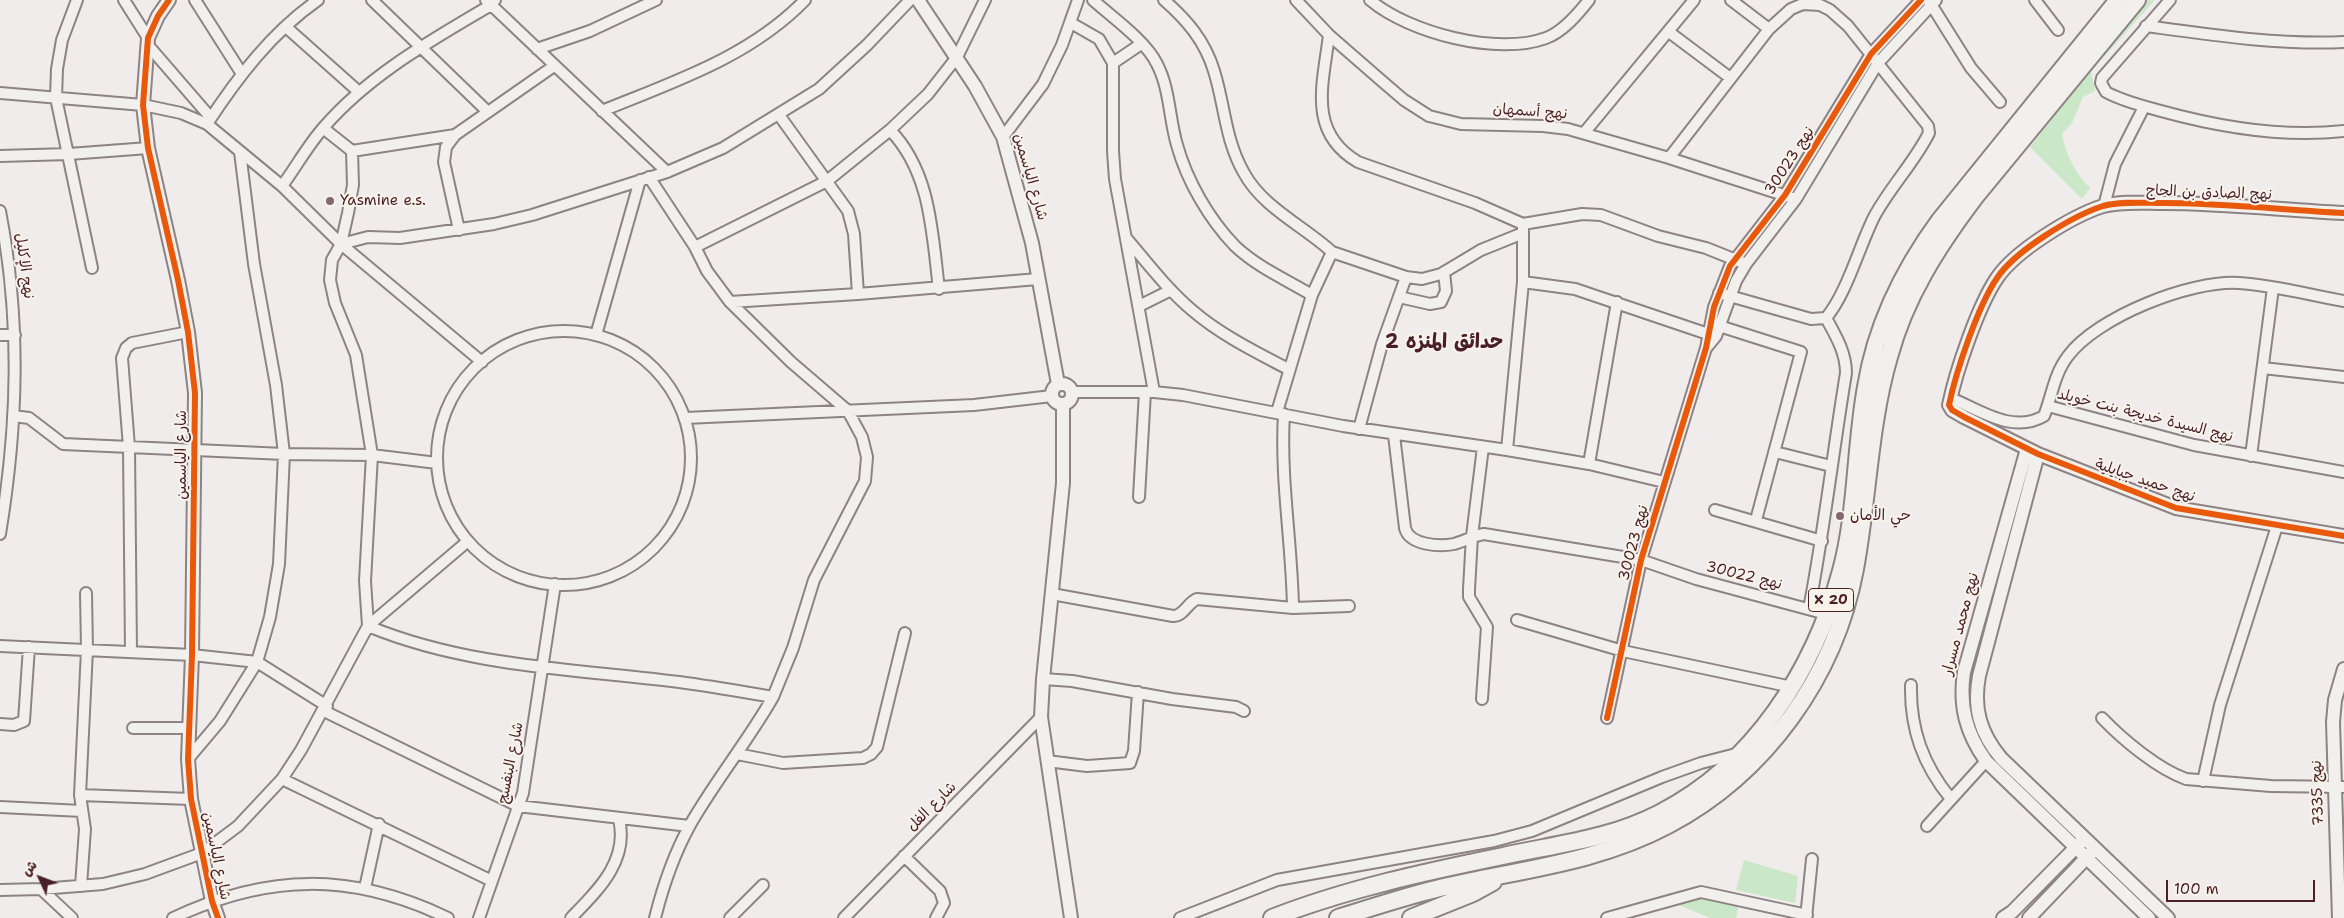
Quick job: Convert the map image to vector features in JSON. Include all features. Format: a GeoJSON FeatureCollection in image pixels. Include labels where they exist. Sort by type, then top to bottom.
{"type":"FeatureCollection","features":[{"type":"Feature","properties":{"kind":"highway","name":"X 20"},"geometry":{"type":"LineString","coordinates":[[1338,918],[1434,889],[1563,864],[1608,851],[1667,826],[1715,796],[1752,764],[1787,724],[1821,668],[1833,617],[1847,540],[1866,387],[1886,314],[1903,278],[1924,242],[1940,220],[2118,0]]}},
{"type":"Feature","properties":{"kind":"highway","name":"X 20"},"geometry":{"type":"LineString","coordinates":[[1272,918],[1311,903],[1428,871],[1604,836],[1661,813],[1688,797],[1740,754],[1774,714],[1792,687],[1833,617],[1855,572],[1881,388],[1901,319],[1917,285],[1936,251],[1975,197],[2137,0]]}},
{"type":"Feature","properties":{"kind":"highway"},"geometry":{"type":"LineString","coordinates":[[1410,918],[1473,893],[1508,874]]}},
{"type":"Feature","properties":{"kind":"street"},"geometry":{"type":"LineString","coordinates":[[77,0],[62,40],[57,69],[56,98],[92,268]]}},
{"type":"Feature","properties":{"kind":"street"},"geometry":{"type":"LineString","coordinates":[[124,0],[148,41],[209,121],[240,152],[282,186],[341,244],[482,362]]}},
{"type":"Feature","properties":{"kind":"street","name":"شارع الياسمين"},"geometry":{"type":"LineString","coordinates":[[169,0],[158,16],[148,41],[143,105],[148,148],[188,332],[195,393],[196,451],[188,759],[191,799],[212,901],[218,918]]}},
{"type":"Feature","properties":{"kind":"street"},"geometry":{"type":"LineString","coordinates":[[195,0],[242,74]]}},
{"type":"Feature","properties":{"kind":"street"},"geometry":{"type":"LineString","coordinates":[[372,0],[488,112]]}},
{"type":"Feature","properties":{"kind":"street"},"geometry":{"type":"LineString","coordinates":[[537,49],[590,31],[656,0]]}},
{"type":"Feature","properties":{"kind":"street"},"geometry":{"type":"LineString","coordinates":[[602,111],[681,79],[745,49],[792,14],[805,0]]}},
{"type":"Feature","properties":{"kind":"street"},"geometry":{"type":"LineString","coordinates":[[341,244],[368,237],[400,238],[460,230],[532,215],[666,172],[723,148],[819,89],[868,45],[910,0]]}},
{"type":"Feature","properties":{"kind":"street","name":"شارع الياسمين"},"geometry":{"type":"LineString","coordinates":[[918,0],[957,57],[1003,137],[1032,243],[1055,390]]}},
{"type":"Feature","properties":{"kind":"street"},"geometry":{"type":"LineString","coordinates":[[695,247],[827,181],[890,130],[928,94],[957,57],[985,0]]}},
{"type":"Feature","properties":{"kind":"street"},"geometry":{"type":"LineString","coordinates":[[1003,137],[1043,84],[1071,23],[1078,0]]}},
{"type":"Feature","properties":{"kind":"street"},"geometry":{"type":"LineString","coordinates":[[1092,0],[1141,44],[1157,63],[1166,84],[1180,155],[1191,184],[1210,214],[1236,247],[1261,266],[1312,295]]}},
{"type":"Feature","properties":{"kind":"street"},"geometry":{"type":"LineString","coordinates":[[1164,0],[1196,33],[1209,56],[1215,72],[1229,141],[1245,176],[1259,193],[1332,252],[1406,277],[1422,279],[1444,272],[1523,228],[1582,214],[1600,214],[1658,236],[1746,264]]}},
{"type":"Feature","properties":{"kind":"street","name":"نهج أسمهان"},"geometry":{"type":"LineString","coordinates":[[1296,0],[1329,35],[1404,100],[1429,116],[1461,124],[1543,126],[1584,133],[1796,199]]}},
{"type":"Feature","properties":{"kind":"street"},"geometry":{"type":"LineString","coordinates":[[1372,1],[1412,25],[1453,37],[1475,41],[1518,43],[1546,38],[1557,32],[1589,0]]}},
{"type":"Feature","properties":{"kind":"street"},"geometry":{"type":"LineString","coordinates":[[1731,0],[1769,29]]}},
{"type":"Feature","properties":{"kind":"street","name":"نهج 30023"},"geometry":{"type":"LineString","coordinates":[[1713,330],[1719,293],[1735,259],[1785,195],[1871,54],[1921,0]]}},
{"type":"Feature","properties":{"kind":"street"},"geometry":{"type":"LineString","coordinates":[[2035,0],[2058,30]]}},
{"type":"Feature","properties":{"kind":"street"},"geometry":{"type":"LineString","coordinates":[[2170,0],[2102,78],[2101,83],[2106,92],[2144,107],[2197,120],[2263,130],[2344,131]]}},
{"type":"Feature","properties":{"kind":"street"},"geometry":{"type":"LineString","coordinates":[[209,121],[242,74],[286,27],[314,1]]}},
{"type":"Feature","properties":{"kind":"street"},"geometry":{"type":"LineString","coordinates":[[282,186],[323,128],[359,92],[390,67],[491,2],[554,66],[666,172]]}},
{"type":"Feature","properties":{"kind":"street"},"geometry":{"type":"LineString","coordinates":[[1584,133],[1669,32],[1689,2]]}},
{"type":"Feature","properties":{"kind":"street"},"geometry":{"type":"LineString","coordinates":[[1669,158],[1729,77],[1769,29],[1797,6],[1803,4],[1821,2],[1848,26],[1928,126],[1929,133],[1874,217],[1826,318],[1846,362],[1822,540],[1809,609]]}},
{"type":"Feature","properties":{"kind":"street"},"geometry":{"type":"LineString","coordinates":[[1933,2],[1972,68],[2000,102]]}},
{"type":"Feature","properties":{"kind":"street","name":"نهج 30023"},"geometry":{"type":"LineString","coordinates":[[1606,718],[1641,560],[1713,330],[1746,264],[1796,199],[1878,63],[1933,2]]}},
{"type":"Feature","properties":{"kind":"street"},"geometry":{"type":"LineString","coordinates":[[1071,23],[1099,39],[1114,63],[1113,151],[1126,239],[1139,306],[1150,392],[1139,497]]}},
{"type":"Feature","properties":{"kind":"street"},"geometry":{"type":"LineString","coordinates":[[2146,26],[2261,39],[2344,42]]}},
{"type":"Feature","properties":{"kind":"street"},"geometry":{"type":"LineString","coordinates":[[286,27],[359,92]]}},
{"type":"Feature","properties":{"kind":"street"},"geometry":{"type":"LineString","coordinates":[[1669,32],[1729,77]]}},
{"type":"Feature","properties":{"kind":"street"},"geometry":{"type":"LineString","coordinates":[[1329,35],[1322,95],[1323,122],[1334,144],[1344,154],[1358,162],[1475,203],[1523,228]]}},
{"type":"Feature","properties":{"kind":"street"},"geometry":{"type":"LineString","coordinates":[[1114,63],[1141,44]]}},
{"type":"Feature","properties":{"kind":"street"},"geometry":{"type":"LineString","coordinates":[[460,230],[444,162],[446,147],[455,135],[554,66]]}},
{"type":"Feature","properties":{"kind":"street"},"geometry":{"type":"LineString","coordinates":[[0,94],[143,105],[209,121]]}},
{"type":"Feature","properties":{"kind":"street"},"geometry":{"type":"LineString","coordinates":[[2104,206],[2115,164],[2144,107]]}},
{"type":"Feature","properties":{"kind":"street"},"geometry":{"type":"LineString","coordinates":[[779,115],[840,198],[850,218],[856,256],[858,294]]}},
{"type":"Feature","properties":{"kind":"street"},"geometry":{"type":"LineString","coordinates":[[323,128],[352,151],[455,135]]}},
{"type":"Feature","properties":{"kind":"street"},"geometry":{"type":"LineString","coordinates":[[890,130],[911,157],[925,193],[931,223],[939,288]]}},
{"type":"Feature","properties":{"kind":"street"},"geometry":{"type":"LineString","coordinates":[[0,156],[69,154],[148,148]]}},
{"type":"Feature","properties":{"kind":"street"},"geometry":{"type":"LineString","coordinates":[[352,151],[353,185],[341,244],[332,260],[330,280],[334,303],[356,355],[372,455],[365,581],[368,626]]}},
{"type":"Feature","properties":{"kind":"street"},"geometry":{"type":"LineString","coordinates":[[188,759],[220,721],[257,662],[270,617],[278,572],[284,454],[276,385],[254,264],[240,152]]}},
{"type":"Feature","properties":{"kind":"street"},"geometry":{"type":"LineString","coordinates":[[644,179],[695,247],[707,271],[730,302],[791,362],[848,412],[862,438],[867,457],[865,481],[814,580],[793,648],[773,697],[689,826],[669,871],[655,918]]}},
{"type":"Feature","properties":{"kind":"street"},"geometry":{"type":"LineString","coordinates":[[596,335],[644,179]]}},
{"type":"Feature","properties":{"kind":"street","name":"نهج الصادق بن الحاج"},"geometry":{"type":"LineString","coordinates":[[1951,403],[1974,327],[1998,277],[2015,259],[2061,226],[2104,206],[2131,203],[2190,203],[2344,213]]}},
{"type":"Feature","properties":{"kind":"street","name":"نهج الإكليل"},"geometry":{"type":"LineString","coordinates":[[0,211],[13,293],[14,335],[12,460],[0,534]]}},
{"type":"Feature","properties":{"kind":"street"},"geometry":{"type":"LineString","coordinates":[[1508,450],[1523,282],[1523,228]]}},
{"type":"Feature","properties":{"kind":"street"},"geometry":{"type":"LineString","coordinates":[[1126,239],[1171,290],[1194,311],[1232,339],[1288,369]]}},
{"type":"Feature","properties":{"kind":"street"},"geometry":{"type":"LineString","coordinates":[[1294,608],[1292,562],[1282,475],[1281,413],[1288,369],[1312,295],[1332,252]]}},
{"type":"Feature","properties":{"kind":"street"},"geometry":{"type":"LineString","coordinates":[[1399,297],[1430,304],[1441,302],[1446,291],[1444,272]]}},
{"type":"Feature","properties":{"kind":"street"},"geometry":{"type":"LineString","coordinates":[[1359,429],[1382,344],[1406,277]]}},
{"type":"Feature","properties":{"kind":"street"},"geometry":{"type":"LineString","coordinates":[[730,302],[939,288],[1038,279]]}},
{"type":"Feature","properties":{"kind":"street"},"geometry":{"type":"LineString","coordinates":[[1523,282],[1575,288],[1713,330],[1801,352],[1756,520]]}},
{"type":"Feature","properties":{"kind":"street"},"geometry":{"type":"LineString","coordinates":[[2048,406],[2058,372],[2068,356],[2087,338],[2130,312],[2183,290],[2204,285],[2240,283],[2344,301]]}},
{"type":"Feature","properties":{"kind":"street"},"geometry":{"type":"LineString","coordinates":[[2251,456],[2274,288]]}},
{"type":"Feature","properties":{"kind":"street"},"geometry":{"type":"LineString","coordinates":[[1139,306],[1171,290]]}},
{"type":"Feature","properties":{"kind":"street"},"geometry":{"type":"LineString","coordinates":[[1719,293],[1811,319],[1826,318]]}},
{"type":"Feature","properties":{"kind":"street"},"geometry":{"type":"LineString","coordinates":[[1589,464],[1617,302]]}},
{"type":"Feature","properties":{"kind":"street"},"geometry":{"type":"LineString","coordinates":[[560,331],[596,335],[628,347],[651,364],[669,386],[685,418],[691,452],[689,481],[681,508],[666,533],[647,554],[610,576],[583,583],[554,584],[527,579],[507,571],[489,560],[468,541],[446,504],[437,463],[440,434],[448,407],[462,382],[482,362],[505,346],[532,335],[560,331]]}},
{"type":"Feature","properties":{"kind":"street"},"geometry":{"type":"LineString","coordinates":[[131,652],[129,446],[122,358],[126,348],[132,343],[188,332]]}},
{"type":"Feature","properties":{"kind":"street"},"geometry":{"type":"LineString","coordinates":[[0,336],[14,335]]}},
{"type":"Feature","properties":{"kind":"street"},"geometry":{"type":"LineString","coordinates":[[2263,368],[2344,377]]}},
{"type":"Feature","properties":{"kind":"street"},"geometry":{"type":"LineString","coordinates":[[685,418],[974,405],[1055,390],[1067,385],[1072,392],[1070,400],[1063,404],[1056,402],[1055,390]]}},
{"type":"Feature","properties":{"kind":"street"},"geometry":{"type":"LineString","coordinates":[[1072,392],[1150,392],[1183,395],[1394,435],[1508,450],[1589,464],[1664,482]]}},
{"type":"Feature","properties":{"kind":"street","name":"نهج السيدة خديجة بنت خويلد"},"geometry":{"type":"LineString","coordinates":[[1951,403],[2016,424],[2025,424],[2039,419],[2044,416],[2048,406],[2163,438],[2344,472]]}},
{"type":"Feature","properties":{"kind":"street","name":"نهج حميد جبايلية"},"geometry":{"type":"LineString","coordinates":[[1951,403],[1977,425],[2033,451],[2176,508],[2344,536]]}},
{"type":"Feature","properties":{"kind":"street"},"geometry":{"type":"LineString","coordinates":[[1063,404],[1063,483],[1043,679],[1041,717],[1071,918]]}},
{"type":"Feature","properties":{"kind":"street"},"geometry":{"type":"LineString","coordinates":[[13,416],[29,418],[63,444],[196,451],[372,455],[437,463]]}},
{"type":"Feature","properties":{"kind":"street","name":"نهج 30022"},"geometry":{"type":"LineString","coordinates":[[1394,435],[1406,534],[1418,542],[1453,544],[1472,536],[1484,534],[1641,560],[1696,579],[1833,617]]}},
{"type":"Feature","properties":{"kind":"street"},"geometry":{"type":"LineString","coordinates":[[1482,699],[1487,627],[1469,597],[1472,536],[1483,447]]}},
{"type":"Feature","properties":{"kind":"street","name":"نهج محمد مسرار"},"geometry":{"type":"LineString","coordinates":[[2033,451],[1964,672],[1962,688],[1964,719],[1976,748],[1986,761],[2149,918]]}},
{"type":"Feature","properties":{"kind":"street","name":"نهج محمد مسرار"},"geometry":{"type":"LineString","coordinates":[[2033,451],[1979,676],[1976,706],[1979,720],[1992,747],[2168,918]]}},
{"type":"Feature","properties":{"kind":"street"},"geometry":{"type":"LineString","coordinates":[[1775,452],[1831,466]]}},
{"type":"Feature","properties":{"kind":"street"},"geometry":{"type":"LineString","coordinates":[[1715,510],[1822,540]]}},
{"type":"Feature","properties":{"kind":"street"},"geometry":{"type":"LineString","coordinates":[[2202,781],[2220,705],[2277,526]]}},
{"type":"Feature","properties":{"kind":"street"},"geometry":{"type":"LineString","coordinates":[[0,890],[103,884],[146,874],[202,853],[238,826],[282,779],[325,708],[368,626],[468,541]]}},
{"type":"Feature","properties":{"kind":"street","name":"شارع البنفسج"},"geometry":{"type":"LineString","coordinates":[[479,918],[518,806],[530,753],[554,584]]}},
{"type":"Feature","properties":{"kind":"street"},"geometry":{"type":"LineString","coordinates":[[81,886],[85,829],[80,795],[87,650],[86,593]]}},
{"type":"Feature","properties":{"kind":"street"},"geometry":{"type":"LineString","coordinates":[[1052,594],[1173,616],[1182,614],[1197,599],[1294,608],[1348,606]]}},
{"type":"Feature","properties":{"kind":"street"},"geometry":{"type":"LineString","coordinates":[[1517,620],[1622,651],[1792,687]]}},
{"type":"Feature","properties":{"kind":"street"},"geometry":{"type":"LineString","coordinates":[[368,626],[431,648],[542,668],[686,683],[773,697]]}},
{"type":"Feature","properties":{"kind":"street"},"geometry":{"type":"LineString","coordinates":[[737,754],[783,763],[863,758],[871,754],[877,747],[905,634]]}},
{"type":"Feature","properties":{"kind":"street"},"geometry":{"type":"LineString","coordinates":[[0,646],[192,655],[257,662],[325,708],[518,806],[689,826]]}},
{"type":"Feature","properties":{"kind":"street"},"geometry":{"type":"LineString","coordinates":[[0,724],[14,725],[24,721],[29,647]]}},
{"type":"Feature","properties":{"kind":"street","name":"نهج 7335"},"geometry":{"type":"LineString","coordinates":[[2339,918],[2339,788],[2334,710],[2344,669]]}},
{"type":"Feature","properties":{"kind":"street"},"geometry":{"type":"LineString","coordinates":[[1043,679],[1072,681],[1172,699],[1236,707],[1244,710]]}},
{"type":"Feature","properties":{"kind":"street"},"geometry":{"type":"LineString","coordinates":[[1911,685],[1912,713],[1919,747],[1927,766],[1951,800]]}},
{"type":"Feature","properties":{"kind":"street"},"geometry":{"type":"LineString","coordinates":[[1047,761],[1087,766],[1115,766],[1130,763],[1134,751],[1138,692]]}},
{"type":"Feature","properties":{"kind":"street","name":"شارع الفل"},"geometry":{"type":"LineString","coordinates":[[844,918],[853,914],[904,856],[1041,717]]}},
{"type":"Feature","properties":{"kind":"street"},"geometry":{"type":"LineString","coordinates":[[2102,718],[2114,731],[2175,775],[2202,781],[2339,788]]}},
{"type":"Feature","properties":{"kind":"street"},"geometry":{"type":"LineString","coordinates":[[133,728],[189,728]]}},
{"type":"Feature","properties":{"kind":"street"},"geometry":{"type":"LineString","coordinates":[[1180,918],[1278,880],[1494,841],[1532,831],[1662,777],[1701,763],[1740,754]]}},
{"type":"Feature","properties":{"kind":"street"},"geometry":{"type":"LineString","coordinates":[[1927,826],[1986,761]]}},
{"type":"Feature","properties":{"kind":"street"},"geometry":{"type":"LineString","coordinates":[[282,779],[379,824],[492,881]]}},
{"type":"Feature","properties":{"kind":"street"},"geometry":{"type":"LineString","coordinates":[[80,795],[191,799]]}},
{"type":"Feature","properties":{"kind":"street"},"geometry":{"type":"LineString","coordinates":[[0,807],[82,811]]}},
{"type":"Feature","properties":{"kind":"street"},"geometry":{"type":"LineString","coordinates":[[572,918],[604,883],[613,869],[621,843],[619,819]]}},
{"type":"Feature","properties":{"kind":"street"},"geometry":{"type":"LineString","coordinates":[[365,888],[379,824]]}},
{"type":"Feature","properties":{"kind":"street"},"geometry":{"type":"LineString","coordinates":[[2003,918],[2012,912],[2086,838]]}},
{"type":"Feature","properties":{"kind":"street"},"geometry":{"type":"LineString","coordinates":[[2029,918],[2096,848]]}},
{"type":"Feature","properties":{"kind":"street"},"geometry":{"type":"LineString","coordinates":[[904,856],[940,891],[944,898],[944,903],[936,918]]}},
{"type":"Feature","properties":{"kind":"street"},"geometry":{"type":"LineString","coordinates":[[1612,917],[1701,892],[1807,916],[1812,859]]}},
{"type":"Feature","properties":{"kind":"street"},"geometry":{"type":"LineString","coordinates":[[173,918],[212,901],[256,888],[304,883],[365,888],[388,894],[448,918]]}},
{"type":"Feature","properties":{"kind":"street"},"geometry":{"type":"LineString","coordinates":[[730,918],[763,885]]}},
{"type":"Feature","properties":{"kind":"street"},"geometry":{"type":"LineString","coordinates":[[41,889],[72,918]]}},
{"type":"Feature","properties":{"kind":"green space"},"geometry":{"type":"Polygon","coordinates":[[[2146,0],[2155,0],[2091,71],[2095,91],[2083,97],[2072,123],[2062,134],[2072,163],[2090,188],[2082,199],[2030,147],[2146,0]]]}},
{"type":"Feature","properties":{"kind":"green space"},"geometry":{"type":"Polygon","coordinates":[[[1744,860],[1798,876],[1795,903],[1736,890],[1744,860]]]}},
{"type":"Feature","properties":{"kind":"green space"},"geometry":{"type":"Polygon","coordinates":[[[1696,894],[1739,903],[1736,918],[1710,918],[1674,903],[1696,894]]]}},
{"type":"Feature","properties":{"kind":"cycle path"},"geometry":{"type":"LineString","coordinates":[[169,0],[158,16],[148,38],[143,105],[148,148],[188,332],[195,393],[192,655],[188,759],[191,799],[212,901],[218,918]]}},
{"type":"Feature","properties":{"kind":"cycle path"},"geometry":{"type":"LineString","coordinates":[[1607,718],[1641,560],[1706,348],[1714,307],[1730,266],[1785,195],[1871,54],[1921,0]]}},
{"type":"Feature","properties":{"kind":"cycle path"},"geometry":{"type":"LineString","coordinates":[[2344,213],[2186,203],[2117,203],[2090,211],[2061,226],[2030,246],[2005,268],[1997,278],[1982,305],[1969,339],[1949,405],[1952,410],[1964,417],[2038,454],[2176,508],[2344,536]]}},
{"type":"Feature","properties":{"kind":"place","name":"Yasmine e.s."},"geometry":{"type":"Point","coordinates":[330,201]}},
{"type":"Feature","properties":{"kind":"place","name":"حي الأمان"},"geometry":{"type":"Point","coordinates":[1840,516]}},
{"type":"Feature","properties":{"kind":"district","name":"حدائق المنزه 2"},"geometry":{"type":"Point","coordinates":[1444,343]}}]}
